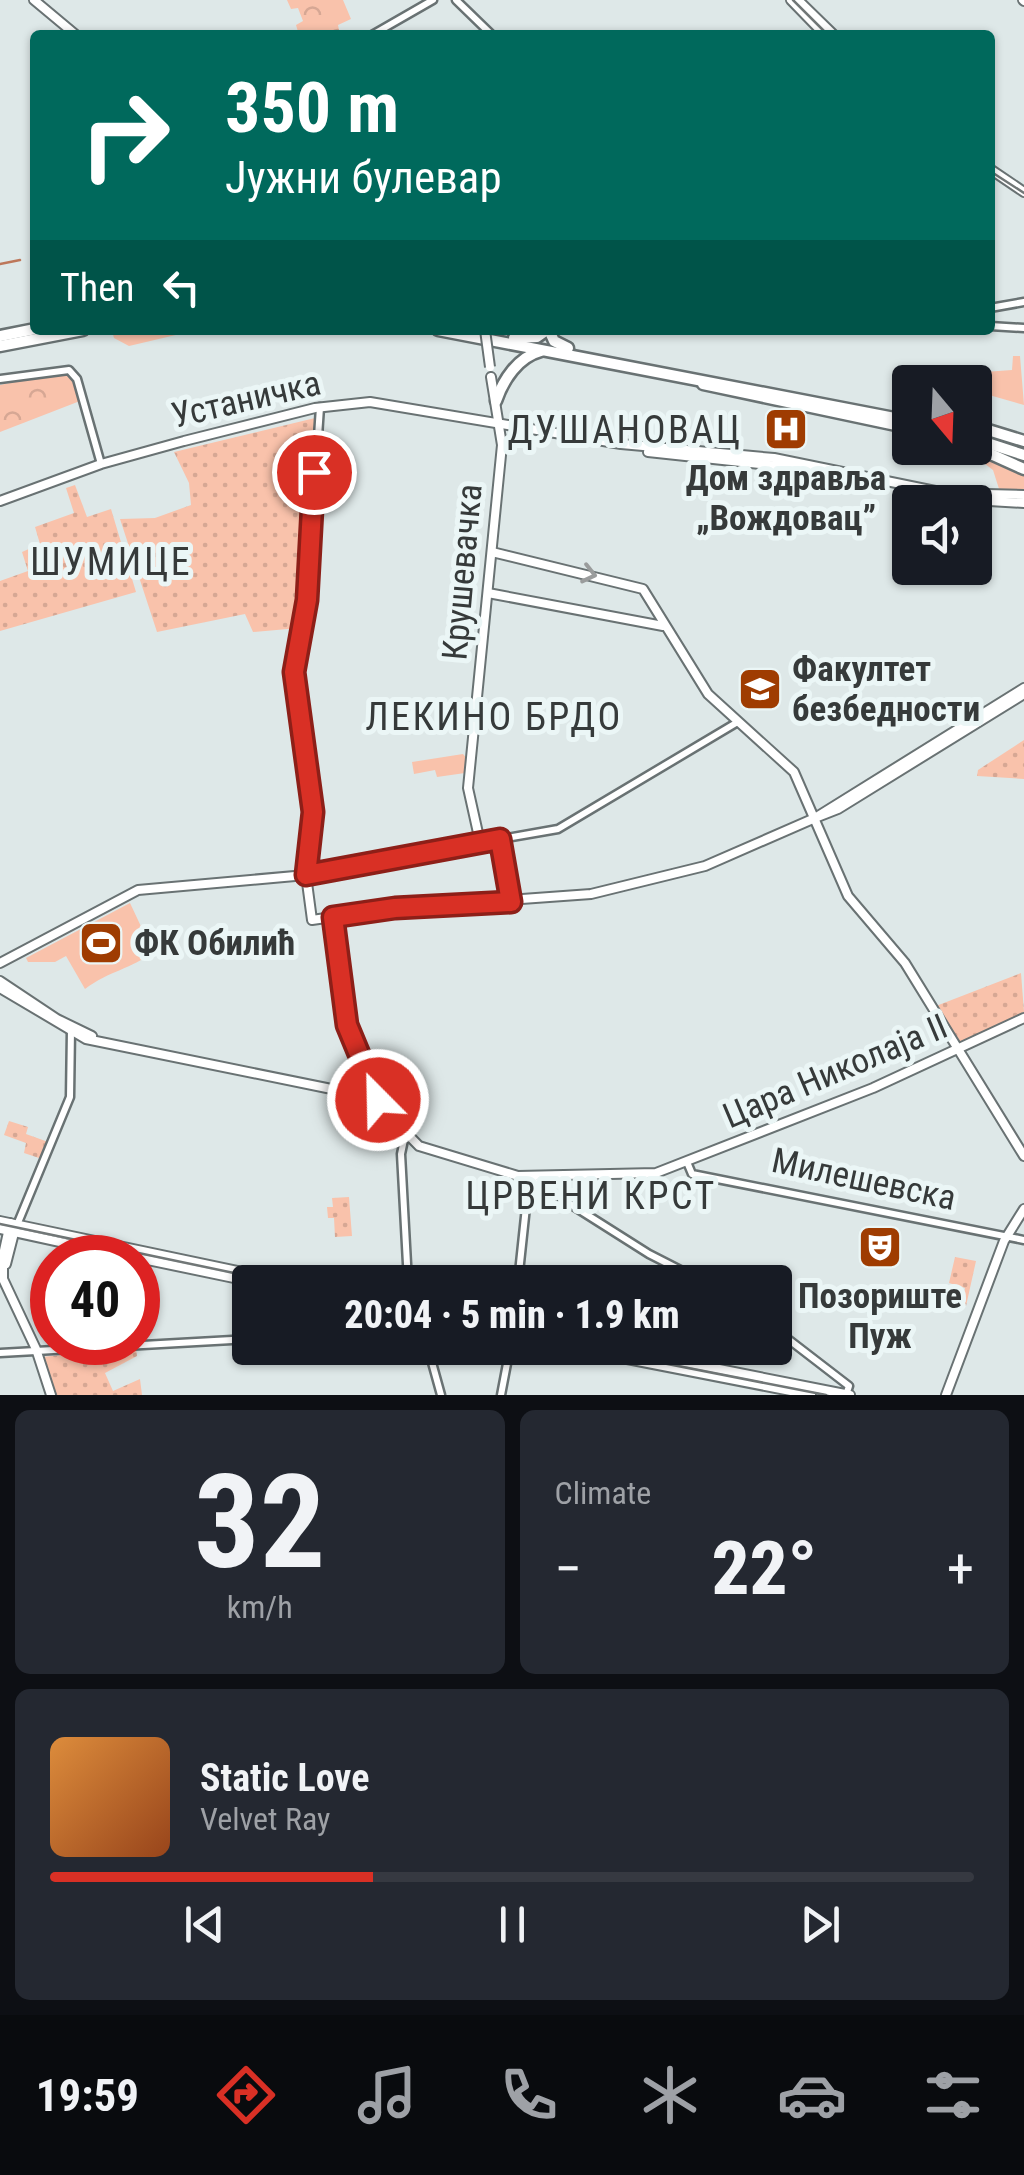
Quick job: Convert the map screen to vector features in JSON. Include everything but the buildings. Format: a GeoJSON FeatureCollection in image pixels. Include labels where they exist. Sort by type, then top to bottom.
{"type":"FeatureCollection","features":[{"type":"Feature","properties":{"kind":"highway"},"geometry":{"type":"LineString","coordinates":[[0,336],[30,330]]}},
{"type":"Feature","properties":{"kind":"highway"},"geometry":{"type":"LineString","coordinates":[[0,346],[57,335]]}},
{"type":"Feature","properties":{"kind":"highway"},"geometry":{"type":"LineString","coordinates":[[474,335],[568,348],[892,415]]}},
{"type":"Feature","properties":{"kind":"highway"},"geometry":{"type":"LineString","coordinates":[[488,335],[669,373],[758,399],[892,416]]}},
{"type":"Feature","properties":{"kind":"highway"},"geometry":{"type":"LineString","coordinates":[[509,340],[540,335]]}},
{"type":"Feature","properties":{"kind":"highway"},"geometry":{"type":"LineString","coordinates":[[551,335],[568,348]]}},
{"type":"Feature","properties":{"kind":"highway"},"geometry":{"type":"LineString","coordinates":[[509,340],[520,348],[521,362]]}},
{"type":"Feature","properties":{"kind":"highway"},"geometry":{"type":"LineString","coordinates":[[496,402],[508,376],[521,362],[546,350]]}},
{"type":"Feature","properties":{"kind":"highway"},"geometry":{"type":"LineString","coordinates":[[491,373],[500,380],[508,376]]}},
{"type":"Feature","properties":{"kind":"highway"},"geometry":{"type":"LineString","coordinates":[[992,439],[1024,441]]}},
{"type":"Feature","properties":{"kind":"highway"},"geometry":{"type":"LineString","coordinates":[[992,443],[1024,452]]}},
{"type":"Feature","properties":{"kind":"highway"},"geometry":{"type":"LineString","coordinates":[[992,448],[1024,466]]}},
{"type":"Feature","properties":{"kind":"main road"},"geometry":{"type":"LineString","coordinates":[[34,0],[70,30]]}},
{"type":"Feature","properties":{"kind":"main road"},"geometry":{"type":"LineString","coordinates":[[794,0],[821,30]]}},
{"type":"Feature","properties":{"kind":"main road"},"geometry":{"type":"LineString","coordinates":[[794,0],[828,30]]}},
{"type":"Feature","properties":{"kind":"main road"},"geometry":{"type":"LineString","coordinates":[[995,175],[1024,194]]}},
{"type":"Feature","properties":{"kind":"main road"},"geometry":{"type":"LineString","coordinates":[[486,335],[498,422]]}},
{"type":"Feature","properties":{"kind":"main road"},"geometry":{"type":"LineString","coordinates":[[491,373],[498,422]]}},
{"type":"Feature","properties":{"kind":"main road","name":"Устаничка"},"geometry":{"type":"LineString","coordinates":[[0,501],[102,464],[320,407],[376,402],[662,454],[790,466],[934,496],[1024,499]]}},
{"type":"Feature","properties":{"kind":"main road","name":"Крушевачка"},"geometry":{"type":"LineString","coordinates":[[480,842],[468,788],[502,445],[498,422]]}},
{"type":"Feature","properties":{"kind":"main road"},"geometry":{"type":"LineString","coordinates":[[492,552],[642,588],[662,626],[708,694],[791,769],[848,896],[903,961],[1024,1156]]}},
{"type":"Feature","properties":{"kind":"main road"},"geometry":{"type":"LineString","coordinates":[[488,593],[662,626]]}},
{"type":"Feature","properties":{"kind":"main road"},"geometry":{"type":"LineString","coordinates":[[306,875],[312,920],[395,908],[590,894],[686,872],[750,850],[838,809],[1024,691]]}},
{"type":"Feature","properties":{"kind":"main road"},"geometry":{"type":"LineString","coordinates":[[815,818],[1024,691]]}},
{"type":"Feature","properties":{"kind":"main road"},"geometry":{"type":"LineString","coordinates":[[986,702],[988,712]]}},
{"type":"Feature","properties":{"kind":"main road"},"geometry":{"type":"LineString","coordinates":[[0,963],[138,890],[306,875],[500,839],[511,902]]}},
{"type":"Feature","properties":{"kind":"main road"},"geometry":{"type":"LineString","coordinates":[[0,985],[86,1039],[361,1095],[378,1103],[421,1148],[529,1178],[543,1178],[543,1189]]}},
{"type":"Feature","properties":{"kind":"main road","name":"Цара Николаја II"},"geometry":{"type":"LineString","coordinates":[[543,1178],[665,1171],[957,1050],[1024,1018]]}},
{"type":"Feature","properties":{"kind":"main road"},"geometry":{"type":"LineString","coordinates":[[70,1029],[109,1044]]}},
{"type":"Feature","properties":{"kind":"main road"},"geometry":{"type":"LineString","coordinates":[[72,1048],[77,1041],[86,1039]]}},
{"type":"Feature","properties":{"kind":"main road"},"geometry":{"type":"LineString","coordinates":[[361,1095],[372,1084]]}},
{"type":"Feature","properties":{"kind":"main road"},"geometry":{"type":"LineString","coordinates":[[946,1395],[1006,1236],[1024,1209]]}},
{"type":"Feature","properties":{"kind":"main road"},"geometry":{"type":"LineString","coordinates":[[0,1220],[10,1228],[39,1235]]}},
{"type":"Feature","properties":{"kind":"main road"},"geometry":{"type":"LineString","coordinates":[[10,1228],[232,1271]]}},
{"type":"Feature","properties":{"kind":"main road"},"geometry":{"type":"LineString","coordinates":[[10,1228],[8,1291],[30,1337]]}},
{"type":"Feature","properties":{"kind":"main road"},"geometry":{"type":"LineString","coordinates":[[160,1263],[232,1278]]}},
{"type":"Feature","properties":{"kind":"main road"},"geometry":{"type":"LineString","coordinates":[[41,1365],[50,1395]]}},
{"type":"Feature","properties":{"kind":"main road"},"geometry":{"type":"LineString","coordinates":[[658,1365],[811,1395]]}},
{"type":"Feature","properties":{"kind":"main road"},"geometry":{"type":"LineString","coordinates":[[702,1365],[848,1393]]}},
{"type":"Feature","properties":{"kind":"street"},"geometry":{"type":"LineString","coordinates":[[381,30],[433,0]]}},
{"type":"Feature","properties":{"kind":"street"},"geometry":{"type":"LineString","coordinates":[[456,0],[487,30]]}},
{"type":"Feature","properties":{"kind":"street"},"geometry":{"type":"LineString","coordinates":[[995,307],[1024,302]]}},
{"type":"Feature","properties":{"kind":"street"},"geometry":{"type":"LineString","coordinates":[[995,327],[1024,328]]}},
{"type":"Feature","properties":{"kind":"street"},"geometry":{"type":"LineString","coordinates":[[0,379],[69,370],[77,378],[102,464]]}},
{"type":"Feature","properties":{"kind":"street"},"geometry":{"type":"LineString","coordinates":[[306,875],[313,812],[294,672],[307,600],[320,407]]}},
{"type":"Feature","properties":{"kind":"street"},"geometry":{"type":"LineString","coordinates":[[500,839],[564,826],[736,723]]}},
{"type":"Feature","properties":{"kind":"street"},"geometry":{"type":"LineString","coordinates":[[333,917],[347,1025],[378,1103]]}},
{"type":"Feature","properties":{"kind":"street"},"geometry":{"type":"LineString","coordinates":[[10,1228],[69,1100],[70,1029]]}},
{"type":"Feature","properties":{"kind":"street"},"geometry":{"type":"LineString","coordinates":[[405,1134],[401,1154],[407,1265]]}},
{"type":"Feature","properties":{"kind":"street","name":"Милешевска"},"geometry":{"type":"LineString","coordinates":[[687,1162],[692,1174],[1024,1240]]}},
{"type":"Feature","properties":{"kind":"street"},"geometry":{"type":"LineString","coordinates":[[529,1178],[674,1265]]}},
{"type":"Feature","properties":{"kind":"street"},"geometry":{"type":"LineString","coordinates":[[520,1265],[529,1178]]}},
{"type":"Feature","properties":{"kind":"street"},"geometry":{"type":"LineString","coordinates":[[160,1343],[232,1340]]}},
{"type":"Feature","properties":{"kind":"street"},"geometry":{"type":"LineString","coordinates":[[792,1345],[848,1393]]}},
{"type":"Feature","properties":{"kind":"street"},"geometry":{"type":"LineString","coordinates":[[0,1352],[30,1350]]}},
{"type":"Feature","properties":{"kind":"street"},"geometry":{"type":"LineString","coordinates":[[433,1365],[441,1395]]}},
{"type":"Feature","properties":{"kind":"street"},"geometry":{"type":"LineString","coordinates":[[502,1395],[507,1365]]}},
{"type":"Feature","properties":{"kind":"green space"},"geometry":{"type":"Polygon","coordinates":[[[287,0],[343,0],[351,19],[338,25],[339,30],[298,30],[296,25],[303,21],[298,8],[291,9],[287,0]]]}},
{"type":"Feature","properties":{"kind":"green space"},"geometry":{"type":"Polygon","coordinates":[[[113,335],[176,335],[129,346],[113,335]]]}},
{"type":"Feature","properties":{"kind":"green space"},"geometry":{"type":"Polygon","coordinates":[[[1013,356],[1020,356],[1024,405],[992,396],[992,371],[1012,370],[1013,356]]]}},
{"type":"Feature","properties":{"kind":"green space"},"geometry":{"type":"Polygon","coordinates":[[[61,372],[72,375],[80,401],[0,432],[0,385],[61,372]]]}},
{"type":"Feature","properties":{"kind":"green space","name":"ШУМИЦЕ"},"geometry":{"type":"Polygon","coordinates":[[[315,418],[299,628],[253,632],[245,614],[157,632],[120,519],[155,518],[191,505],[189,483],[174,452],[315,418]]]}},
{"type":"Feature","properties":{"kind":"green space"},"geometry":{"type":"Polygon","coordinates":[[[992,459],[1024,475],[1024,492],[1000,492],[993,470],[986,465],[992,465],[992,459]]]}},
{"type":"Feature","properties":{"kind":"green space"},"geometry":{"type":"Polygon","coordinates":[[[75,485],[87,517],[111,509],[136,592],[0,631],[0,581],[28,571],[22,552],[40,544],[35,527],[74,513],[66,488],[75,485]]]}},
{"type":"Feature","properties":{"kind":"green space"},"geometry":{"type":"Polygon","coordinates":[[[1024,740],[1024,779],[977,776],[978,770],[1024,740]]]}},
{"type":"Feature","properties":{"kind":"green space"},"geometry":{"type":"Polygon","coordinates":[[[463,754],[468,760],[465,773],[437,777],[435,770],[414,774],[412,762],[463,754]]]}},
{"type":"Feature","properties":{"kind":"green space","name":"ФК Обилић"},"geometry":{"type":"Polygon","coordinates":[[[130,903],[153,952],[145,958],[85,989],[66,956],[55,962],[28,962],[26,958],[130,903]]]}},
{"type":"Feature","properties":{"kind":"green space"},"geometry":{"type":"Polygon","coordinates":[[[1021,973],[1024,1012],[959,1044],[936,1006],[1021,973]]]}},
{"type":"Feature","properties":{"kind":"green space"},"geometry":{"type":"Polygon","coordinates":[[[9,1121],[28,1127],[26,1134],[51,1143],[45,1160],[24,1153],[26,1143],[4,1135],[9,1121]]]}},
{"type":"Feature","properties":{"kind":"green space"},"geometry":{"type":"Polygon","coordinates":[[[349,1197],[352,1236],[335,1237],[334,1218],[328,1218],[327,1207],[333,1207],[332,1198],[349,1197]]]}},
{"type":"Feature","properties":{"kind":"green space"},"geometry":{"type":"Polygon","coordinates":[[[955,1257],[976,1261],[966,1306],[961,1305],[965,1288],[949,1283],[955,1257]]]}},
{"type":"Feature","properties":{"kind":"green space"},"geometry":{"type":"Polygon","coordinates":[[[44,1365],[120,1365],[105,1373],[113,1391],[140,1379],[142,1395],[54,1395],[44,1365]]]}},
{"type":"Feature","properties":{"kind":"waterway"},"geometry":{"type":"LineString","coordinates":[[0,264],[20,260]]}},
{"type":"Feature","properties":{"kind":"tram line"},"geometry":{"type":"LineString","coordinates":[[793,0],[823,30]]}},
{"type":"Feature","properties":{"kind":"tram line"},"geometry":{"type":"LineString","coordinates":[[995,174],[1024,193]]}},
{"type":"Feature","properties":{"kind":"tram line"},"geometry":{"type":"LineString","coordinates":[[0,1224],[232,1273]]}},
{"type":"Feature","properties":{"kind":"tram line"},"geometry":{"type":"LineString","coordinates":[[673,1365],[826,1395]]}},
{"type":"Feature","properties":{"kind":"place","name":"Дом здравља „Вождовац”"},"geometry":{"type":"Point","coordinates":[786,429]}},
{"type":"Feature","properties":{"kind":"place","name":"Факултет безбедности"},"geometry":{"type":"Point","coordinates":[760,689]}},
{"type":"Feature","properties":{"kind":"place","name":"ФК Обилић"},"geometry":{"type":"Point","coordinates":[101,943]}},
{"type":"Feature","properties":{"kind":"place","name":"Позориште Пуж"},"geometry":{"type":"Point","coordinates":[880,1247]}},
{"type":"Feature","properties":{"kind":"district","name":"ДУШАНОВАЦ"},"geometry":{"type":"Point","coordinates":[625,430]}},
{"type":"Feature","properties":{"kind":"district","name":"ШУМИЦЕ"},"geometry":{"type":"Point","coordinates":[111,562]}},
{"type":"Feature","properties":{"kind":"district","name":"ЛЕКИНО БРДО"},"geometry":{"type":"Point","coordinates":[494,717]}},
{"type":"Feature","properties":{"kind":"district","name":"ЦРВЕНИ КРСТ"},"geometry":{"type":"Point","coordinates":[591,1196]}},
{"type":"Feature","properties":{"kind":"route"},"geometry":{"type":"LineString","coordinates":[[314,472],[307,600],[294,672],[313,812],[306,875],[500,839],[511,902],[395,908],[333,917],[347,1025],[378,1100]]}}]}
